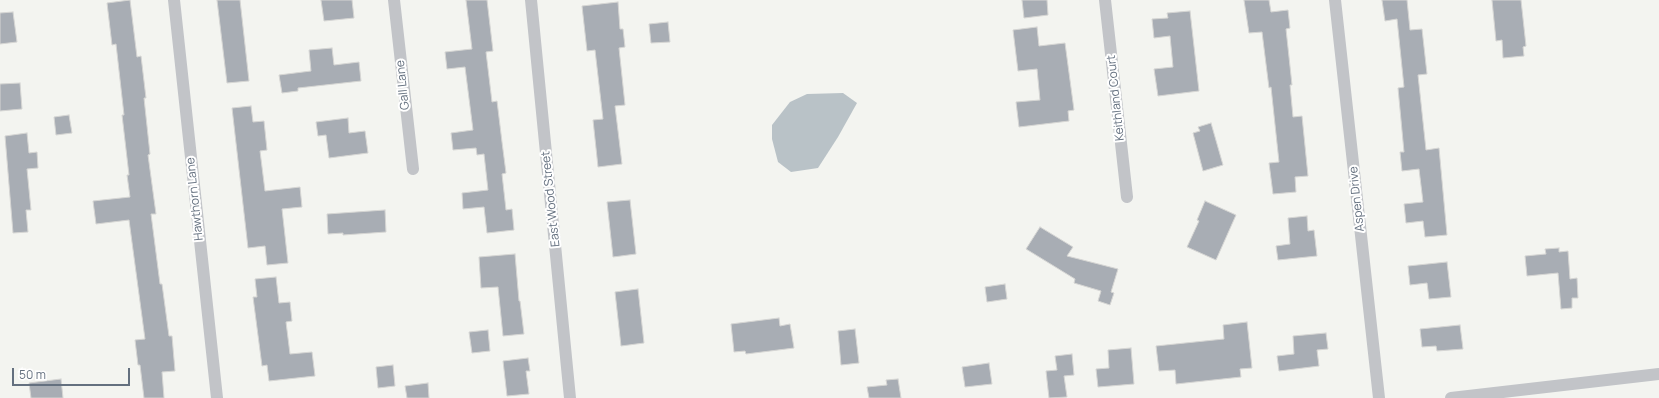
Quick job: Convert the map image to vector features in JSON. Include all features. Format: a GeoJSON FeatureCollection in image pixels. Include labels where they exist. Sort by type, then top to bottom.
{"type":"FeatureCollection","features":[{"type":"Feature","properties":{"kind":"street","name":"Hawthorn Lane"},"geometry":{"type":"LineString","coordinates":[[174,0],[217,398]]}},
{"type":"Feature","properties":{"kind":"street","name":"Gall Lane"},"geometry":{"type":"LineString","coordinates":[[394,0],[413,169]]}},
{"type":"Feature","properties":{"kind":"street","name":"East Wood Street"},"geometry":{"type":"LineString","coordinates":[[531,0],[570,398]]}},
{"type":"Feature","properties":{"kind":"street","name":"Keithland Court"},"geometry":{"type":"LineString","coordinates":[[1105,0],[1127,197]]}},
{"type":"Feature","properties":{"kind":"street","name":"Aspen Drive"},"geometry":{"type":"LineString","coordinates":[[1335,0],[1379,398]]}},
{"type":"Feature","properties":{"kind":"street"},"geometry":{"type":"LineString","coordinates":[[1451,398],[1659,374]]}},
{"type":"Feature","properties":{"kind":"shaded area"},"geometry":{"type":"Polygon","coordinates":[[[843,93],[857,103],[838,137],[818,168],[791,172],[778,162],[772,139],[772,125],[790,102],[807,94],[843,93]]]}},
{"type":"Feature","properties":{"kind":"building"},"geometry":{"type":"Polygon","coordinates":[[[130,0],[137,57],[141,56],[146,98],[144,98],[150,154],[148,155],[156,214],[151,214],[160,284],[162,284],[169,336],[172,336],[175,371],[162,372],[164,398],[144,398],[135,340],[145,339],[129,220],[96,224],[93,201],[130,197],[122,115],[124,115],[116,44],[112,45],[107,3],[130,0]]]}},
{"type":"Feature","properties":{"kind":"building"},"geometry":{"type":"Polygon","coordinates":[[[217,0],[240,0],[249,81],[227,83],[217,0]]]}},
{"type":"Feature","properties":{"kind":"building"},"geometry":{"type":"Polygon","coordinates":[[[321,0],[352,0],[354,18],[324,21],[321,0]]]}},
{"type":"Feature","properties":{"kind":"building"},"geometry":{"type":"Polygon","coordinates":[[[466,0],[487,0],[493,51],[486,52],[492,102],[497,101],[506,173],[502,174],[506,210],[512,209],[514,230],[487,233],[484,207],[463,209],[462,193],[488,190],[484,154],[477,155],[476,148],[453,150],[451,133],[473,130],[465,67],[447,69],[445,52],[472,49],[466,0]]]}},
{"type":"Feature","properties":{"kind":"building"},"geometry":{"type":"Polygon","coordinates":[[[1022,0],[1047,0],[1048,15],[1024,18],[1022,0]]]}},
{"type":"Feature","properties":{"kind":"building"},"geometry":{"type":"Polygon","coordinates":[[[1244,0],[1269,0],[1271,12],[1288,10],[1290,28],[1286,29],[1292,85],[1290,85],[1293,117],[1302,116],[1308,176],[1295,177],[1296,192],[1273,194],[1269,163],[1279,162],[1271,87],[1269,88],[1262,32],[1249,33],[1244,0]]]}},
{"type":"Feature","properties":{"kind":"building"},"geometry":{"type":"Polygon","coordinates":[[[1382,0],[1407,0],[1410,30],[1422,29],[1427,74],[1418,75],[1426,150],[1439,148],[1447,235],[1425,237],[1423,221],[1406,223],[1404,204],[1423,202],[1419,169],[1402,171],[1400,152],[1404,152],[1398,88],[1404,87],[1397,19],[1385,21],[1382,0]]]}},
{"type":"Feature","properties":{"kind":"building"},"geometry":{"type":"Polygon","coordinates":[[[1492,0],[1521,0],[1526,46],[1523,47],[1524,56],[1503,58],[1502,40],[1496,41],[1492,0]]]}},
{"type":"Feature","properties":{"kind":"building"},"geometry":{"type":"Polygon","coordinates":[[[618,2],[620,29],[623,29],[625,47],[619,48],[625,105],[615,106],[622,164],[598,167],[593,120],[603,119],[595,50],[587,51],[582,6],[618,2]]]}},
{"type":"Feature","properties":{"kind":"building"},"geometry":{"type":"Polygon","coordinates":[[[1190,11],[1199,91],[1158,96],[1154,69],[1173,67],[1170,36],[1154,38],[1152,19],[1168,18],[1167,13],[1190,11]]]}},
{"type":"Feature","properties":{"kind":"building"},"geometry":{"type":"Polygon","coordinates":[[[13,12],[17,42],[0,44],[0,13],[13,12]]]}},
{"type":"Feature","properties":{"kind":"building"},"geometry":{"type":"Polygon","coordinates":[[[668,22],[670,42],[651,43],[649,24],[668,22]]]}},
{"type":"Feature","properties":{"kind":"building"},"geometry":{"type":"Polygon","coordinates":[[[1037,27],[1039,46],[1065,43],[1074,110],[1068,111],[1069,121],[1019,127],[1016,102],[1040,100],[1037,69],[1018,71],[1013,30],[1037,27]]]}},
{"type":"Feature","properties":{"kind":"building"},"geometry":{"type":"Polygon","coordinates":[[[332,48],[334,65],[359,62],[361,81],[298,88],[298,91],[282,93],[279,75],[311,71],[309,50],[332,48]]]}},
{"type":"Feature","properties":{"kind":"building"},"geometry":{"type":"Polygon","coordinates":[[[20,83],[22,109],[0,111],[0,84],[20,83]]]}},
{"type":"Feature","properties":{"kind":"building"},"geometry":{"type":"Polygon","coordinates":[[[251,106],[253,122],[264,121],[267,150],[260,151],[265,191],[300,187],[302,207],[282,209],[288,263],[267,265],[265,246],[248,248],[232,108],[251,106]]]}},
{"type":"Feature","properties":{"kind":"building"},"geometry":{"type":"Polygon","coordinates":[[[69,115],[72,133],[56,135],[54,117],[69,115]]]}},
{"type":"Feature","properties":{"kind":"building"},"geometry":{"type":"Polygon","coordinates":[[[348,118],[349,133],[365,131],[368,153],[329,158],[326,135],[318,136],[316,122],[348,118]]]}},
{"type":"Feature","properties":{"kind":"building"},"geometry":{"type":"Polygon","coordinates":[[[1211,123],[1223,165],[1203,171],[1193,133],[1200,131],[1198,127],[1211,123]]]}},
{"type":"Feature","properties":{"kind":"building"},"geometry":{"type":"Polygon","coordinates":[[[27,133],[29,153],[37,152],[38,168],[27,169],[31,210],[26,210],[28,232],[13,233],[5,136],[27,133]]]}},
{"type":"Feature","properties":{"kind":"building"},"geometry":{"type":"Polygon","coordinates":[[[630,200],[636,254],[613,257],[607,202],[630,200]]]}},
{"type":"Feature","properties":{"kind":"building"},"geometry":{"type":"Polygon","coordinates":[[[1205,201],[1236,215],[1216,260],[1187,247],[1199,221],[1197,220],[1205,201]]]}},
{"type":"Feature","properties":{"kind":"building"},"geometry":{"type":"Polygon","coordinates":[[[385,210],[386,232],[343,235],[343,233],[328,234],[327,214],[385,210]]]}},
{"type":"Feature","properties":{"kind":"building"},"geometry":{"type":"Polygon","coordinates":[[[1307,216],[1308,231],[1314,230],[1317,256],[1278,260],[1276,246],[1290,244],[1288,218],[1307,216]]]}},
{"type":"Feature","properties":{"kind":"building"},"geometry":{"type":"Polygon","coordinates":[[[1040,227],[1073,247],[1067,256],[1118,269],[1111,292],[1114,293],[1110,305],[1098,301],[1101,291],[1074,283],[1075,279],[1026,249],[1040,227]]]}},
{"type":"Feature","properties":{"kind":"building"},"geometry":{"type":"Polygon","coordinates":[[[1559,248],[1559,252],[1568,251],[1570,279],[1577,278],[1578,298],[1572,298],[1572,308],[1561,309],[1558,273],[1527,276],[1525,256],[1546,254],[1545,249],[1559,248]]]}},
{"type":"Feature","properties":{"kind":"building"},"geometry":{"type":"Polygon","coordinates":[[[515,254],[519,301],[524,334],[503,336],[498,287],[481,288],[479,257],[515,254]]]}},
{"type":"Feature","properties":{"kind":"building"},"geometry":{"type":"Polygon","coordinates":[[[1447,262],[1451,297],[1429,299],[1427,283],[1410,285],[1408,266],[1447,262]]]}},
{"type":"Feature","properties":{"kind":"building"},"geometry":{"type":"Polygon","coordinates":[[[276,277],[279,303],[290,302],[292,321],[286,322],[290,354],[312,352],[315,376],[269,381],[267,365],[262,366],[253,297],[257,297],[255,279],[276,277]]]}},
{"type":"Feature","properties":{"kind":"building"},"geometry":{"type":"Polygon","coordinates":[[[1005,284],[1007,299],[987,302],[985,287],[1005,284]]]}},
{"type":"Feature","properties":{"kind":"building"},"geometry":{"type":"Polygon","coordinates":[[[638,289],[644,343],[621,346],[615,292],[638,289]]]}},
{"type":"Feature","properties":{"kind":"building"},"geometry":{"type":"Polygon","coordinates":[[[779,318],[780,326],[790,324],[794,348],[746,354],[745,351],[734,352],[731,324],[779,318]]]}},
{"type":"Feature","properties":{"kind":"building"},"geometry":{"type":"Polygon","coordinates":[[[1247,322],[1252,368],[1240,369],[1241,377],[1176,384],[1175,370],[1159,371],[1156,346],[1224,339],[1223,325],[1247,322]]]}},
{"type":"Feature","properties":{"kind":"building"},"geometry":{"type":"Polygon","coordinates":[[[1460,325],[1463,349],[1437,351],[1436,346],[1422,347],[1420,329],[1460,325]]]}},
{"type":"Feature","properties":{"kind":"building"},"geometry":{"type":"Polygon","coordinates":[[[855,329],[859,363],[841,365],[838,331],[855,329]]]}},
{"type":"Feature","properties":{"kind":"building"},"geometry":{"type":"Polygon","coordinates":[[[488,330],[490,351],[472,353],[469,332],[488,330]]]}},
{"type":"Feature","properties":{"kind":"building"},"geometry":{"type":"Polygon","coordinates":[[[1326,333],[1328,349],[1317,350],[1319,366],[1279,371],[1277,356],[1294,354],[1293,336],[1326,333]]]}},
{"type":"Feature","properties":{"kind":"building"},"geometry":{"type":"Polygon","coordinates":[[[1131,348],[1134,384],[1098,387],[1096,369],[1109,368],[1108,350],[1131,348]]]}},
{"type":"Feature","properties":{"kind":"building"},"geometry":{"type":"Polygon","coordinates":[[[1072,354],[1074,375],[1064,376],[1067,397],[1049,398],[1046,371],[1057,370],[1055,356],[1072,354]]]}},
{"type":"Feature","properties":{"kind":"building"},"geometry":{"type":"Polygon","coordinates":[[[528,358],[530,371],[526,371],[529,394],[507,396],[503,361],[528,358]]]}},
{"type":"Feature","properties":{"kind":"building"},"geometry":{"type":"Polygon","coordinates":[[[989,363],[992,384],[965,387],[962,367],[989,363]]]}},
{"type":"Feature","properties":{"kind":"building"},"geometry":{"type":"Polygon","coordinates":[[[393,365],[395,386],[378,388],[376,367],[393,365]]]}},
{"type":"Feature","properties":{"kind":"building"},"geometry":{"type":"Polygon","coordinates":[[[61,379],[63,398],[31,398],[29,383],[61,379]]]}},
{"type":"Feature","properties":{"kind":"building"},"geometry":{"type":"Polygon","coordinates":[[[898,379],[901,398],[869,398],[867,387],[887,385],[886,380],[898,379]]]}},
{"type":"Feature","properties":{"kind":"building"},"geometry":{"type":"Polygon","coordinates":[[[428,383],[429,398],[407,398],[405,386],[428,383]]]}}]}
